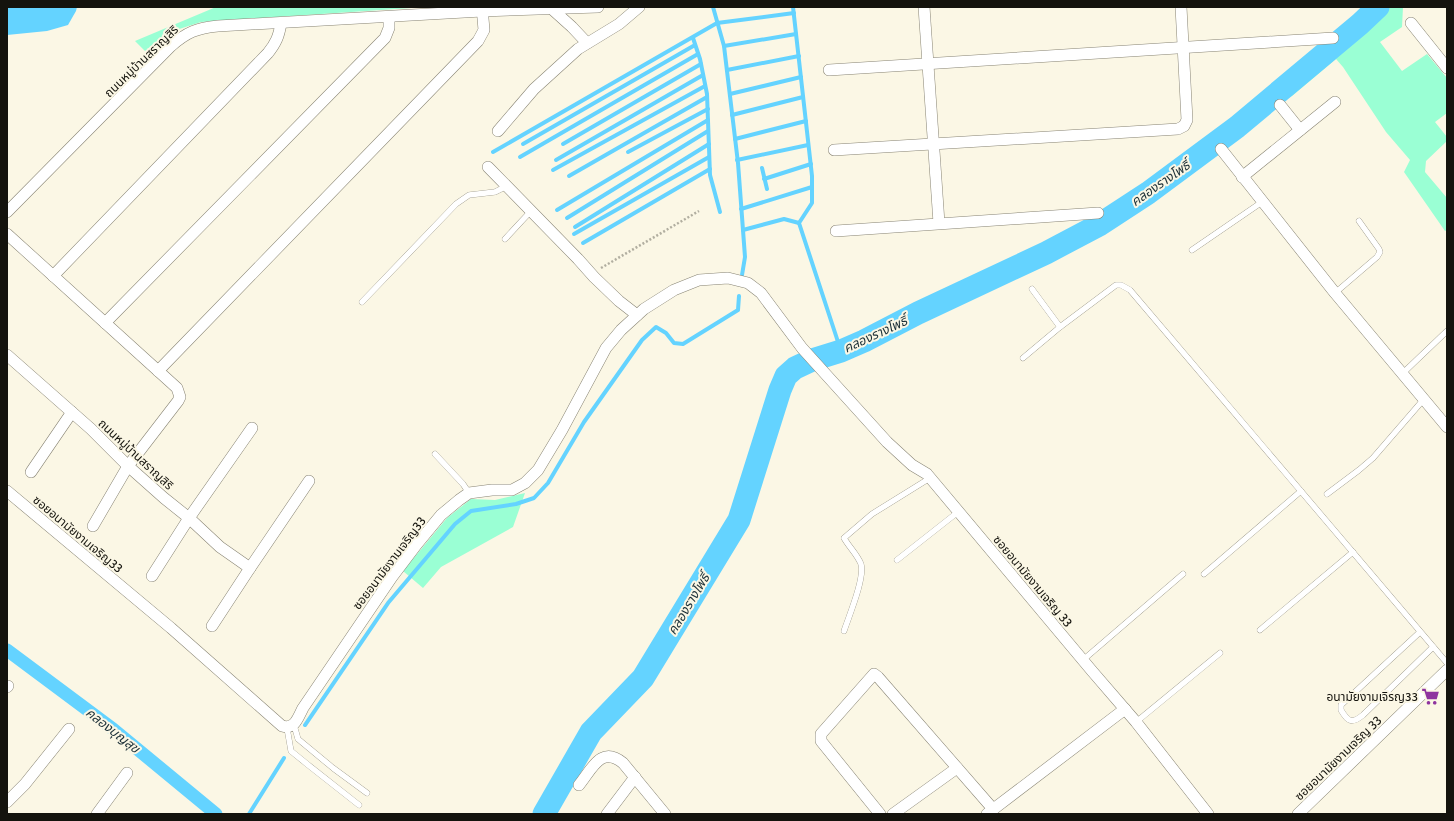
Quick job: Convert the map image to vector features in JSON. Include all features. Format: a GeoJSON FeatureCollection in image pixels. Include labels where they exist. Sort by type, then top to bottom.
{"type":"FeatureCollection","features":[{"type":"Feature","properties":{"kind":"street","name":"ถนนหมู่บ้านสราญสิริ"},"geometry":{"type":"LineString","coordinates":[[7,212],[181,38],[192,31],[204,28],[389,18],[482,9],[552,9],[598,7]]}},
{"type":"Feature","properties":{"kind":"street"},"geometry":{"type":"LineString","coordinates":[[498,131],[534,89],[578,49],[619,24],[639,7]]}},
{"type":"Feature","properties":{"kind":"street"},"geometry":{"type":"LineString","coordinates":[[924,7],[939,223]]}},
{"type":"Feature","properties":{"kind":"street"},"geometry":{"type":"LineString","coordinates":[[834,150],[1178,129],[1184,126],[1187,120],[1181,7]]}},
{"type":"Feature","properties":{"kind":"street"},"geometry":{"type":"LineString","coordinates":[[158,371],[478,41],[484,30],[482,9]]}},
{"type":"Feature","properties":{"kind":"street"},"geometry":{"type":"LineString","coordinates":[[552,9],[587,43]]}},
{"type":"Feature","properties":{"kind":"street"},"geometry":{"type":"LineString","coordinates":[[105,323],[385,38],[389,28],[389,18]]}},
{"type":"Feature","properties":{"kind":"street"},"geometry":{"type":"LineString","coordinates":[[53,276],[268,53],[278,38],[281,23]]}},
{"type":"Feature","properties":{"kind":"street"},"geometry":{"type":"LineString","coordinates":[[1411,23],[1447,68]]}},
{"type":"Feature","properties":{"kind":"street"},"geometry":{"type":"LineString","coordinates":[[829,70],[1333,38]]}},
{"type":"Feature","properties":{"kind":"street"},"geometry":{"type":"LineString","coordinates":[[1242,177],[1335,102]]}},
{"type":"Feature","properties":{"kind":"street"},"geometry":{"type":"LineString","coordinates":[[1280,105],[1300,130]]}},
{"type":"Feature","properties":{"kind":"street"},"geometry":{"type":"LineString","coordinates":[[1221,149],[1335,294],[1447,427]]}},
{"type":"Feature","properties":{"kind":"street"},"geometry":{"type":"LineString","coordinates":[[488,167],[591,274],[614,296],[638,315]]}},
{"type":"Feature","properties":{"kind":"street"},"geometry":{"type":"LineString","coordinates":[[836,231],[1098,213]]}},
{"type":"Feature","properties":{"kind":"street"},"geometry":{"type":"LineString","coordinates":[[7,234],[177,388],[180,397],[171,411],[128,466],[93,526]]}},
{"type":"Feature","properties":{"kind":"street","name":"ซอยอนามัยงามเจริญ33"},"geometry":{"type":"LineString","coordinates":[[7,491],[171,628],[282,726],[291,726],[392,577],[441,515],[470,493],[492,490],[512,490],[525,483],[538,470],[562,430],[606,348],[644,309],[674,290],[699,280],[728,278],[748,283],[761,293],[802,348],[827,376]]}},
{"type":"Feature","properties":{"kind":"street","name":"ถนนหมู่บ้านสราญสิริ"},"geometry":{"type":"LineString","coordinates":[[7,356],[72,412],[128,466],[189,518],[220,547],[250,568]]}},
{"type":"Feature","properties":{"kind":"street","name":"ซอยอนามัยงามเจริญ 33"},"geometry":{"type":"LineString","coordinates":[[827,376],[888,442],[912,465],[927,474],[1136,722],[1203,812]]}},
{"type":"Feature","properties":{"kind":"street"},"geometry":{"type":"LineString","coordinates":[[31,472],[72,412]]}},
{"type":"Feature","properties":{"kind":"street"},"geometry":{"type":"LineString","coordinates":[[152,576],[189,518],[252,428]]}},
{"type":"Feature","properties":{"kind":"street"},"geometry":{"type":"LineString","coordinates":[[212,626],[309,481]]}},
{"type":"Feature","properties":{"kind":"street","name":"ซอยอนามัยงามเจริญ 33"},"geometry":{"type":"LineString","coordinates":[[1298,814],[1447,670]]}},
{"type":"Feature","properties":{"kind":"street"},"geometry":{"type":"LineString","coordinates":[[880,814],[821,741],[820,734],[874,674],[878,676],[957,768],[990,812],[1125,709]]}},
{"type":"Feature","properties":{"kind":"street"},"geometry":{"type":"LineString","coordinates":[[7,802],[30,779],[69,730]]}},
{"type":"Feature","properties":{"kind":"street"},"geometry":{"type":"LineString","coordinates":[[578,785],[601,758],[606,756],[617,758],[623,763],[665,814]]}},
{"type":"Feature","properties":{"kind":"street"},"geometry":{"type":"LineString","coordinates":[[893,814],[957,768]]}},
{"type":"Feature","properties":{"kind":"street"},"geometry":{"type":"LineString","coordinates":[[97,814],[127,773]]}},
{"type":"Feature","properties":{"kind":"street"},"geometry":{"type":"LineString","coordinates":[[607,814],[635,777]]}},
{"type":"Feature","properties":{"kind":"lane"},"geometry":{"type":"LineString","coordinates":[[362,302],[456,204],[469,195],[495,192],[507,186]]}},
{"type":"Feature","properties":{"kind":"lane"},"geometry":{"type":"LineString","coordinates":[[1192,250],[1262,202]]}},
{"type":"Feature","properties":{"kind":"lane"},"geometry":{"type":"LineString","coordinates":[[505,239],[531,211]]}},
{"type":"Feature","properties":{"kind":"lane"},"geometry":{"type":"LineString","coordinates":[[1335,294],[1377,257],[1380,252],[1380,248],[1359,221]]}},
{"type":"Feature","properties":{"kind":"lane"},"geometry":{"type":"LineString","coordinates":[[1023,358],[1060,327],[1116,285],[1121,285],[1130,290],[1447,663]]}},
{"type":"Feature","properties":{"kind":"lane"},"geometry":{"type":"LineString","coordinates":[[1032,290],[1060,327]]}},
{"type":"Feature","properties":{"kind":"lane"},"geometry":{"type":"LineString","coordinates":[[1403,373],[1447,331]]}},
{"type":"Feature","properties":{"kind":"lane"},"geometry":{"type":"LineString","coordinates":[[1327,494],[1373,458],[1424,399]]}},
{"type":"Feature","properties":{"kind":"lane"},"geometry":{"type":"LineString","coordinates":[[435,454],[470,493]]}},
{"type":"Feature","properties":{"kind":"lane"},"geometry":{"type":"LineString","coordinates":[[844,631],[862,577],[861,566],[856,555],[844,538],[872,514],[930,478]]}},
{"type":"Feature","properties":{"kind":"lane"},"geometry":{"type":"LineString","coordinates":[[1204,574],[1301,491]]}},
{"type":"Feature","properties":{"kind":"lane"},"geometry":{"type":"LineString","coordinates":[[897,560],[958,512]]}},
{"type":"Feature","properties":{"kind":"lane"},"geometry":{"type":"LineString","coordinates":[[1260,630],[1353,552]]}},
{"type":"Feature","properties":{"kind":"lane"},"geometry":{"type":"LineString","coordinates":[[1083,660],[1183,574]]}},
{"type":"Feature","properties":{"kind":"lane"},"geometry":{"type":"LineString","coordinates":[[1420,632],[1341,705],[1341,710],[1348,720],[1352,721],[1364,715],[1433,647]]}},
{"type":"Feature","properties":{"kind":"lane"},"geometry":{"type":"LineString","coordinates":[[1136,722],[1220,653]]}},
{"type":"Feature","properties":{"kind":"lane"},"geometry":{"type":"LineString","coordinates":[[291,726],[298,738],[333,768],[367,793]]}},
{"type":"Feature","properties":{"kind":"lane"},"geometry":{"type":"LineString","coordinates":[[291,726],[291,750],[312,769],[359,805]]}},
{"type":"Feature","properties":{"kind":"path"},"geometry":{"type":"LineString","coordinates":[[591,274],[699,211]]}},
{"type":"Feature","properties":{"kind":"green space"},"geometry":{"type":"Polygon","coordinates":[[[216,7],[426,7],[201,22],[173,31],[145,51],[135,41],[216,7]]]}},
{"type":"Feature","properties":{"kind":"green space"},"geometry":{"type":"Polygon","coordinates":[[[1384,7],[1403,7],[1402,27],[1380,42],[1402,71],[1427,54],[1447,78],[1447,113],[1435,122],[1447,137],[1447,141],[1426,161],[1425,172],[1447,198],[1447,230],[1445,231],[1404,172],[1410,160],[1386,132],[1343,67],[1336,59],[1292,96],[1269,105],[1349,40],[1384,7]]]}},
{"type":"Feature","properties":{"kind":"green space"},"geometry":{"type":"Polygon","coordinates":[[[525,493],[513,527],[441,567],[423,588],[403,571],[447,518],[471,499],[495,500],[525,493]]]}},
{"type":"Feature","properties":{"kind":"water"},"geometry":{"type":"Polygon","coordinates":[[[7,7],[77,7],[68,25],[47,31],[7,35],[7,7]]]}},
{"type":"Feature","properties":{"kind":"waterway"},"geometry":{"type":"LineString","coordinates":[[713,7],[724,46],[738,163],[745,257],[742,275]]}},
{"type":"Feature","properties":{"kind":"waterway"},"geometry":{"type":"LineString","coordinates":[[793,7],[812,176],[812,203],[799,223],[841,351]]}},
{"type":"Feature","properties":{"kind":"waterway","name":"คลองรางโพธิ์"},"geometry":{"type":"LineString","coordinates":[[544,814],[591,732],[643,678],[739,520],[780,390],[786,376],[795,368],[812,360],[841,351],[864,341],[918,313],[1046,253],[1099,225],[1148,193],[1237,127],[1360,24],[1378,7]]}},
{"type":"Feature","properties":{"kind":"waterway"},"geometry":{"type":"LineString","coordinates":[[493,152],[717,23],[794,13]]}},
{"type":"Feature","properties":{"kind":"waterway"},"geometry":{"type":"LineString","coordinates":[[724,46],[796,34]]}},
{"type":"Feature","properties":{"kind":"waterway"},"geometry":{"type":"LineString","coordinates":[[693,38],[700,59],[707,94],[710,175],[720,212]]}},
{"type":"Feature","properties":{"kind":"waterway"},"geometry":{"type":"LineString","coordinates":[[523,144],[695,45]]}},
{"type":"Feature","properties":{"kind":"waterway"},"geometry":{"type":"LineString","coordinates":[[520,157],[698,54]]}},
{"type":"Feature","properties":{"kind":"waterway"},"geometry":{"type":"LineString","coordinates":[[727,70],[799,56]]}},
{"type":"Feature","properties":{"kind":"waterway"},"geometry":{"type":"LineString","coordinates":[[563,144],[701,64]]}},
{"type":"Feature","properties":{"kind":"waterway"},"geometry":{"type":"LineString","coordinates":[[556,160],[703,75]]}},
{"type":"Feature","properties":{"kind":"waterway"},"geometry":{"type":"LineString","coordinates":[[730,94],[801,77]]}},
{"type":"Feature","properties":{"kind":"waterway"},"geometry":{"type":"LineString","coordinates":[[553,170],[705,86]]}},
{"type":"Feature","properties":{"kind":"waterway"},"geometry":{"type":"LineString","coordinates":[[569,176],[707,97]]}},
{"type":"Feature","properties":{"kind":"waterway"},"geometry":{"type":"LineString","coordinates":[[732,115],[803,97]]}},
{"type":"Feature","properties":{"kind":"waterway"},"geometry":{"type":"LineString","coordinates":[[628,152],[708,109]]}},
{"type":"Feature","properties":{"kind":"waterway"},"geometry":{"type":"LineString","coordinates":[[557,210],[708,120]]}},
{"type":"Feature","properties":{"kind":"waterway"},"geometry":{"type":"LineString","coordinates":[[735,139],[806,121]]}},
{"type":"Feature","properties":{"kind":"waterway"},"geometry":{"type":"LineString","coordinates":[[567,218],[708,131]]}},
{"type":"Feature","properties":{"kind":"waterway"},"geometry":{"type":"LineString","coordinates":[[575,227],[709,144]]}},
{"type":"Feature","properties":{"kind":"waterway"},"geometry":{"type":"LineString","coordinates":[[737,160],[808,145]]}},
{"type":"Feature","properties":{"kind":"waterway"},"geometry":{"type":"LineString","coordinates":[[574,234],[709,157]]}},
{"type":"Feature","properties":{"kind":"waterway"},"geometry":{"type":"LineString","coordinates":[[764,179],[811,164]]}},
{"type":"Feature","properties":{"kind":"waterway"},"geometry":{"type":"LineString","coordinates":[[762,168],[767,189]]}},
{"type":"Feature","properties":{"kind":"waterway"},"geometry":{"type":"LineString","coordinates":[[583,243],[710,169]]}},
{"type":"Feature","properties":{"kind":"waterway"},"geometry":{"type":"LineString","coordinates":[[741,209],[812,187]]}},
{"type":"Feature","properties":{"kind":"waterway"},"geometry":{"type":"LineString","coordinates":[[743,230],[784,219],[799,223]]}},
{"type":"Feature","properties":{"kind":"waterway"},"geometry":{"type":"LineString","coordinates":[[305,725],[388,603],[455,524],[471,511],[516,504],[534,498],[548,483],[584,422],[642,340],[656,327],[666,333],[674,343],[683,344],[738,310],[739,296]]}},
{"type":"Feature","properties":{"kind":"waterway","name":"คลองบุญสุข"},"geometry":{"type":"LineString","coordinates":[[7,650],[113,729],[216,814]]}},
{"type":"Feature","properties":{"kind":"waterway"},"geometry":{"type":"LineString","coordinates":[[249,814],[284,758]]}},
{"type":"Feature","properties":{"kind":"place","name":"อนามัยงามเจิรญ33"},"geometry":{"type":"Point","coordinates":[1431,696]}}]}
